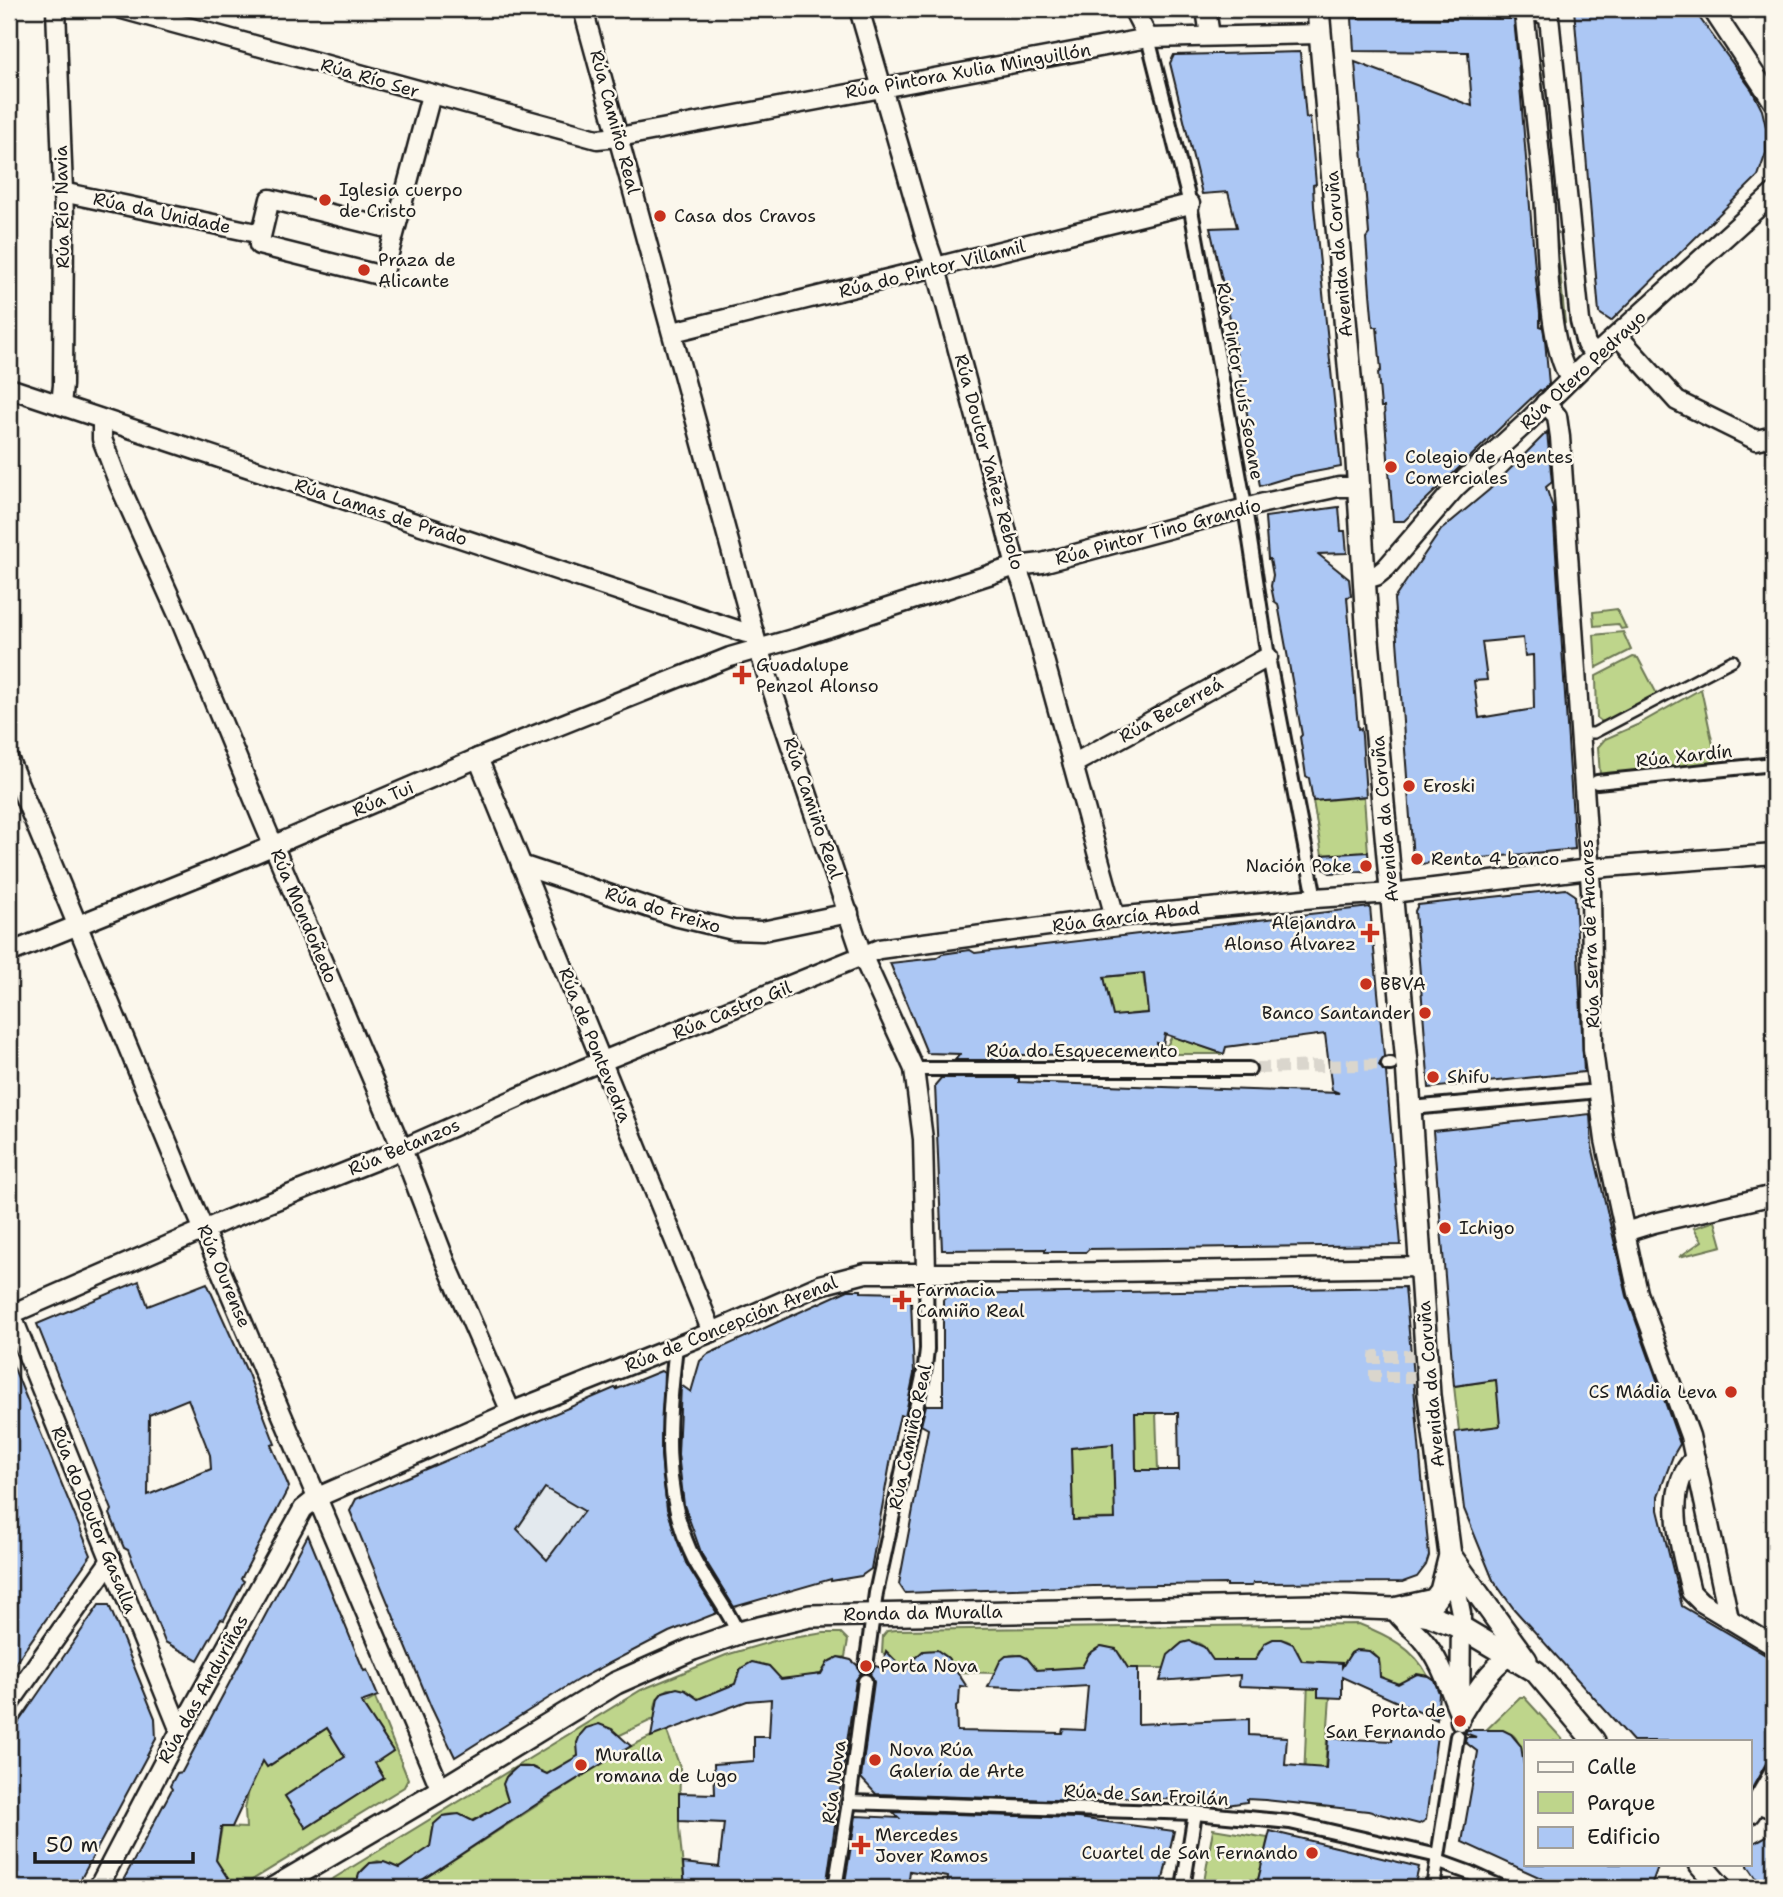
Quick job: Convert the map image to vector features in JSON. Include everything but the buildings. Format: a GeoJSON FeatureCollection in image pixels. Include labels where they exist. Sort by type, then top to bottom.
{"type":"FeatureCollection","features":[{"type":"Feature","properties":{"kind":"street","name":"Rúa Río Navia"},"geometry":{"type":"LineString","coordinates":[[56,9],[62,192],[61,405]]}},
{"type":"Feature","properties":{"kind":"street","name":"Rúa Río Ser"},"geometry":{"type":"LineString","coordinates":[[122,9],[597,139],[619,138]]}},
{"type":"Feature","properties":{"kind":"street","name":"Rúa Camiño Real"},"geometry":{"type":"LineString","coordinates":[[583,9],[756,640],[862,955],[914,1069],[923,1139],[927,1349],[873,1613]]}},
{"type":"Feature","properties":{"kind":"street","name":"Rúa Doutor Yañez Rebolo"},"geometry":{"type":"LineString","coordinates":[[859,9],[936,268],[1016,566],[1115,917]]}},
{"type":"Feature","properties":{"kind":"street"},"geometry":{"type":"LineString","coordinates":[[1133,9],[1148,38]]}},
{"type":"Feature","properties":{"kind":"street"},"geometry":{"type":"LineString","coordinates":[[1206,9],[1210,36]]}},
{"type":"Feature","properties":{"kind":"street","name":"Avenida da Coruña"},"geometry":{"type":"LineString","coordinates":[[1318,9],[1359,487],[1368,640],[1411,1108],[1429,1395],[1450,1555],[1461,1613],[1459,1725]]}},
{"type":"Feature","properties":{"kind":"street"},"geometry":{"type":"LineString","coordinates":[[1712,9],[1774,103]]}},
{"type":"Feature","properties":{"kind":"street"},"geometry":{"type":"LineString","coordinates":[[1570,379],[1563,367],[1553,317],[1544,196],[1524,11],[1539,12],[1549,17],[1580,321],[1586,344],[1595,355]]}},
{"type":"Feature","properties":{"kind":"street","name":"Rúa Pintora Xulia Minguillón"},"geometry":{"type":"LineString","coordinates":[[619,138],[881,86],[1148,38],[1320,34]]}},
{"type":"Feature","properties":{"kind":"street","name":"Rúa Pintor Luís Seoane"},"geometry":{"type":"LineString","coordinates":[[1148,38],[1190,204],[1245,508],[1268,657],[1315,898]]}},
{"type":"Feature","properties":{"kind":"street"},"geometry":{"type":"LineString","coordinates":[[395,230],[270,199],[259,245],[383,276],[431,95]]}},
{"type":"Feature","properties":{"kind":"street","name":"Rúa da Unidade"},"geometry":{"type":"LineString","coordinates":[[62,192],[261,234]]}},
{"type":"Feature","properties":{"kind":"street","name":"Rúa Otero Pedrayo"},"geometry":{"type":"LineString","coordinates":[[1366,579],[1376,576],[1386,568],[1456,486],[1595,355],[1773,196]]}},
{"type":"Feature","properties":{"kind":"street","name":"Rúa do Pintor Villamil"},"geometry":{"type":"LineString","coordinates":[[673,332],[1190,204]]}},
{"type":"Feature","properties":{"kind":"street"},"geometry":{"type":"LineString","coordinates":[[1618,336],[1677,401],[1756,440],[1774,436]]}},
{"type":"Feature","properties":{"kind":"street","name":"Rúa Lamas de Prado"},"geometry":{"type":"LineString","coordinates":[[9,388],[746,633],[756,640]]}},
{"type":"Feature","properties":{"kind":"street","name":"Rúa Serra de Ancares"},"geometry":{"type":"LineString","coordinates":[[1545,403],[1557,416],[1560,437],[1589,870],[1593,1050],[1605,1140],[1638,1293],[1681,1409],[1695,1458],[1729,1618]]}},
{"type":"Feature","properties":{"kind":"street","name":"Rúa Mondoñedo"},"geometry":{"type":"LineString","coordinates":[[102,420],[102,439],[119,484],[179,617],[402,1149],[446,1263],[511,1412]]}},
{"type":"Feature","properties":{"kind":"street","name":"Rúa Pintor Tino Grandío"},"geometry":{"type":"LineString","coordinates":[[756,640],[1016,566],[1042,563],[1245,508],[1339,487],[1359,487]]}},
{"type":"Feature","properties":{"kind":"street","name":"Rúa Tui"},"geometry":{"type":"LineString","coordinates":[[9,953],[274,846],[478,758],[730,657],[756,640]]}},
{"type":"Feature","properties":{"kind":"street","name":"Rúa Becerreá"},"geometry":{"type":"LineString","coordinates":[[1073,764],[1268,657]]}},
{"type":"Feature","properties":{"kind":"street","name":"Rúa de Pontevedra"},"geometry":{"type":"LineString","coordinates":[[478,758],[712,1332]]}},
{"type":"Feature","properties":{"kind":"street","name":"Rúa Ourense"},"geometry":{"type":"LineString","coordinates":[[9,760],[441,1790]]}},
{"type":"Feature","properties":{"kind":"street","name":"Rúa Xardín"},"geometry":{"type":"LineString","coordinates":[[1597,782],[1774,764]]}},
{"type":"Feature","properties":{"kind":"street","name":"Rúa García Abad"},"geometry":{"type":"LineString","coordinates":[[862,955],[879,949],[1115,917],[1391,893],[1589,870],[1774,854]]}},
{"type":"Feature","properties":{"kind":"street","name":"Rúa do Freixo"},"geometry":{"type":"LineString","coordinates":[[522,865],[674,916],[733,930],[762,931],[849,913]]}},
{"type":"Feature","properties":{"kind":"street","name":"Rúa Castro Gil"},"geometry":{"type":"LineString","coordinates":[[602,1063],[862,955]]}},
{"type":"Feature","properties":{"kind":"street","name":"Rúa Betanzos"},"geometry":{"type":"LineString","coordinates":[[10,1313],[602,1063]]}},
{"type":"Feature","properties":{"kind":"street","name":"Rúa do Esquecemento"},"geometry":{"type":"LineString","coordinates":[[914,1069],[1249,1069]]}},
{"type":"Feature","properties":{"kind":"street"},"geometry":{"type":"LineString","coordinates":[[1411,1108],[1588,1092]]}},
{"type":"Feature","properties":{"kind":"street"},"geometry":{"type":"LineString","coordinates":[[1625,1232],[1774,1195]]}},
{"type":"Feature","properties":{"kind":"street","name":"Rúa de Concepción Arenal"},"geometry":{"type":"LineString","coordinates":[[317,1497],[511,1412],[712,1332],[820,1285],[866,1273],[1421,1267]]}},
{"type":"Feature","properties":{"kind":"street","name":"Rúa do Doutor Gasalla"},"geometry":{"type":"LineString","coordinates":[[10,1313],[180,1731]]}},
{"type":"Feature","properties":{"kind":"street"},"geometry":{"type":"LineString","coordinates":[[676,1346],[668,1440],[671,1492],[682,1534],[738,1633]]}},
{"type":"Feature","properties":{"kind":"street"},"geometry":{"type":"LineString","coordinates":[[1695,1458],[1684,1468],[1675,1505],[1691,1591],[1701,1602],[1774,1646]]}},
{"type":"Feature","properties":{"kind":"street","name":"Rúa das Anduriñas"},"geometry":{"type":"LineString","coordinates":[[98,1888],[180,1731],[303,1509],[317,1497]]}},
{"type":"Feature","properties":{"kind":"street"},"geometry":{"type":"LineString","coordinates":[[1450,1555],[1441,1591],[1434,1600],[1394,1609],[1437,1658],[1459,1725]]}},
{"type":"Feature","properties":{"kind":"street"},"geometry":{"type":"LineString","coordinates":[[1450,1555],[1483,1604],[1536,1672]]}},
{"type":"Feature","properties":{"kind":"street"},"geometry":{"type":"LineString","coordinates":[[9,1704],[111,1560]]}},
{"type":"Feature","properties":{"kind":"street","name":"Ronda da Muralla"},"geometry":{"type":"LineString","coordinates":[[274,1888],[616,1683],[693,1649],[738,1633],[810,1616],[1315,1606],[1394,1609],[1429,1615],[1462,1628],[1536,1672],[1593,1740]]}},
{"type":"Feature","properties":{"kind":"street"},"geometry":{"type":"LineString","coordinates":[[866,1665],[873,1613]]}},
{"type":"Feature","properties":{"kind":"street"},"geometry":{"type":"LineString","coordinates":[[1433,1888],[1459,1725],[1483,1683],[1510,1655]]}},
{"type":"Feature","properties":{"kind":"street","name":"Rúa Nova"},"geometry":{"type":"LineString","coordinates":[[835,1888],[865,1681]]}},
{"type":"Feature","properties":{"kind":"street"},"geometry":{"type":"LineString","coordinates":[[1761,1809],[1774,1773]]}},
{"type":"Feature","properties":{"kind":"street","name":"Rúa de San Froilán"},"geometry":{"type":"LineString","coordinates":[[849,1802],[1195,1813],[1290,1822],[1438,1859],[1503,1888]]}},
{"type":"Feature","properties":{"kind":"street"},"geometry":{"type":"LineString","coordinates":[[1183,1888],[1195,1813]]}},
{"type":"Feature","properties":{"kind":"street"},"geometry":{"type":"LineString","coordinates":[[1704,1866],[1721,1888]]}},
{"type":"Feature","properties":{"kind":"lane"},"geometry":{"type":"LineString","coordinates":[[1580,733],[1594,733],[1733,660]]}},
{"type":"Feature","properties":{"kind":"shaded area"},"geometry":{"type":"Polygon","coordinates":[[[662,1446],[661,1464],[547,1561],[517,1529],[565,1457],[662,1446]]]}},
{"type":"Feature","properties":{"kind":"green space"},"geometry":{"type":"Polygon","coordinates":[[[1544,58],[1575,322],[1570,323],[1544,58]]]}},
{"type":"Feature","properties":{"kind":"green space"},"geometry":{"type":"Polygon","coordinates":[[[1535,59],[1540,59],[1565,323],[1558,325],[1535,59]]]}},
{"type":"Feature","properties":{"kind":"green space"},"geometry":{"type":"Polygon","coordinates":[[[1617,609],[1626,628],[1621,629],[1618,624],[1594,626],[1593,612],[1617,609]]]}},
{"type":"Feature","properties":{"kind":"green space"},"geometry":{"type":"Polygon","coordinates":[[[1623,632],[1631,650],[1596,668],[1594,635],[1623,632]]]}},
{"type":"Feature","properties":{"kind":"green space"},"geometry":{"type":"Polygon","coordinates":[[[1633,657],[1638,658],[1657,694],[1605,722],[1601,721],[1597,718],[1596,676],[1633,657]]]}},
{"type":"Feature","properties":{"kind":"green space"},"geometry":{"type":"Polygon","coordinates":[[[1701,689],[1718,768],[1607,778],[1600,775],[1598,747],[1605,739],[1637,725],[1701,689]]]}},
{"type":"Feature","properties":{"kind":"green space"},"geometry":{"type":"Polygon","coordinates":[[[1364,797],[1368,852],[1322,855],[1313,801],[1364,797]]]}},
{"type":"Feature","properties":{"kind":"green space"},"geometry":{"type":"Polygon","coordinates":[[[1143,973],[1145,988],[1153,987],[1155,1012],[1132,1014],[1111,1022],[1104,977],[1143,973]]]}},
{"type":"Feature","properties":{"kind":"green space"},"geometry":{"type":"Polygon","coordinates":[[[1172,1036],[1224,1054],[1158,1054],[1157,1043],[1167,1046],[1172,1036]]]}},
{"type":"Feature","properties":{"kind":"green space"},"geometry":{"type":"Polygon","coordinates":[[[1715,1221],[1722,1246],[1679,1257],[1702,1241],[1694,1228],[1715,1221]]]}},
{"type":"Feature","properties":{"kind":"green space"},"geometry":{"type":"Polygon","coordinates":[[[1508,1378],[1500,1426],[1459,1431],[1454,1386],[1508,1378]]]}},
{"type":"Feature","properties":{"kind":"green space"},"geometry":{"type":"Polygon","coordinates":[[[1113,1412],[1114,1495],[1136,1495],[1135,1412],[1156,1413],[1158,1470],[1146,1470],[1137,1518],[1092,1519],[1092,1551],[1073,1551],[1071,1448],[1087,1446],[1113,1412]]]}},
{"type":"Feature","properties":{"kind":"green space"},"geometry":{"type":"Polygon","coordinates":[[[1359,1624],[1407,1650],[1428,1676],[1413,1676],[1401,1685],[1379,1676],[1378,1658],[1364,1650],[1351,1653],[1344,1664],[1300,1661],[1298,1651],[1293,1645],[1280,1639],[1265,1644],[1256,1660],[1211,1660],[1201,1645],[1187,1642],[1174,1650],[1166,1668],[1125,1668],[1118,1652],[1101,1646],[1089,1654],[1084,1667],[1034,1670],[1027,1658],[1011,1655],[1004,1659],[996,1673],[954,1672],[944,1654],[929,1651],[923,1651],[912,1663],[910,1671],[899,1672],[891,1656],[882,1653],[883,1636],[887,1631],[895,1630],[1359,1624]]]}},
{"type":"Feature","properties":{"kind":"green space"},"geometry":{"type":"Polygon","coordinates":[[[841,1633],[848,1640],[845,1657],[830,1661],[824,1674],[777,1680],[769,1666],[752,1662],[740,1669],[735,1684],[696,1700],[685,1690],[669,1689],[661,1694],[657,1701],[656,1718],[618,1736],[606,1727],[590,1727],[577,1743],[579,1755],[543,1776],[527,1766],[512,1770],[504,1782],[509,1801],[471,1822],[456,1814],[442,1817],[433,1829],[433,1846],[397,1869],[378,1861],[362,1870],[358,1878],[358,1888],[318,1888],[641,1690],[726,1655],[774,1641],[841,1633]]]}},
{"type":"Feature","properties":{"kind":"green space"},"geometry":{"type":"Polygon","coordinates":[[[1308,1681],[1331,1683],[1325,1807],[1303,1804],[1308,1681]]]}},
{"type":"Feature","properties":{"kind":"green space"},"geometry":{"type":"Polygon","coordinates":[[[1520,1697],[1524,1697],[1563,1740],[1524,1740],[1524,1766],[1520,1763],[1518,1743],[1512,1734],[1499,1732],[1480,1736],[1520,1697]]]}},
{"type":"Feature","properties":{"kind":"green space"},"geometry":{"type":"Polygon","coordinates":[[[375,1698],[408,1779],[404,1787],[239,1888],[234,1888],[216,1860],[222,1827],[246,1828],[245,1809],[252,1739],[271,1765],[327,1728],[345,1757],[285,1796],[306,1828],[384,1778],[375,1763],[393,1751],[363,1705],[375,1698]]]}},
{"type":"Feature","properties":{"kind":"green space"},"geometry":{"type":"Polygon","coordinates":[[[666,1729],[680,1767],[679,1828],[685,1888],[410,1888],[619,1752],[666,1729]]]}},
{"type":"Feature","properties":{"kind":"green space"},"geometry":{"type":"Polygon","coordinates":[[[1213,1829],[1268,1838],[1256,1888],[1203,1888],[1213,1829]]]}},
{"type":"Feature","properties":{"kind":"tunnel"},"geometry":{"type":"LineString","coordinates":[[1257,1068],[1388,1064]]}},
{"type":"Feature","properties":{"kind":"tunnel"},"geometry":{"type":"LineString","coordinates":[[1415,1356],[1375,1356],[1375,1377],[1417,1377]]}},
{"type":"Feature","properties":{"kind":"place","name":"Iglesia cuerpo de Cristo"},"geometry":{"type":"Point","coordinates":[325,200]}},
{"type":"Feature","properties":{"kind":"place","name":"Casa dos Cravos"},"geometry":{"type":"Point","coordinates":[660,216]}},
{"type":"Feature","properties":{"kind":"place","name":"Praza de Alicante"},"geometry":{"type":"Point","coordinates":[364,270]}},
{"type":"Feature","properties":{"kind":"place","name":"Colegio de Agentes Comerciales"},"geometry":{"type":"Point","coordinates":[1391,467]}},
{"type":"Feature","properties":{"kind":"place","name":"Guadalupe Penzol Alonso"},"geometry":{"type":"Point","coordinates":[742,675]}},
{"type":"Feature","properties":{"kind":"place","name":"Eroski"},"geometry":{"type":"Point","coordinates":[1409,786]}},
{"type":"Feature","properties":{"kind":"place","name":"Renta 4 banco"},"geometry":{"type":"Point","coordinates":[1417,859]}},
{"type":"Feature","properties":{"kind":"place","name":"Nación Poke"},"geometry":{"type":"Point","coordinates":[1366,866]}},
{"type":"Feature","properties":{"kind":"place","name":"Alejandra Alonso Álvarez"},"geometry":{"type":"Point","coordinates":[1370,933]}},
{"type":"Feature","properties":{"kind":"place","name":"BBVA"},"geometry":{"type":"Point","coordinates":[1366,984]}},
{"type":"Feature","properties":{"kind":"place","name":"Banco Santander"},"geometry":{"type":"Point","coordinates":[1425,1013]}},
{"type":"Feature","properties":{"kind":"place","name":"Shifu"},"geometry":{"type":"Point","coordinates":[1433,1077]}},
{"type":"Feature","properties":{"kind":"place","name":"Ichigo"},"geometry":{"type":"Point","coordinates":[1445,1228]}},
{"type":"Feature","properties":{"kind":"place","name":"Farmacia Camiño Real"},"geometry":{"type":"Point","coordinates":[902,1300]}},
{"type":"Feature","properties":{"kind":"place","name":"CS Mádia Leva"},"geometry":{"type":"Point","coordinates":[1731,1392]}},
{"type":"Feature","properties":{"kind":"place","name":"Porta Nova"},"geometry":{"type":"Point","coordinates":[866,1666]}},
{"type":"Feature","properties":{"kind":"place","name":"Porta de San Fernando"},"geometry":{"type":"Point","coordinates":[1460,1721]}},
{"type":"Feature","properties":{"kind":"place","name":"Nova Rúa Galería de Arte"},"geometry":{"type":"Point","coordinates":[875,1760]}},
{"type":"Feature","properties":{"kind":"place","name":"Muralla romana de Lugo"},"geometry":{"type":"Point","coordinates":[581,1765]}},
{"type":"Feature","properties":{"kind":"place","name":"Mercedes Jover Ramos"},"geometry":{"type":"Point","coordinates":[861,1845]}},
{"type":"Feature","properties":{"kind":"place","name":"Cuartel de San Fernando"},"geometry":{"type":"Point","coordinates":[1312,1853]}}]}
